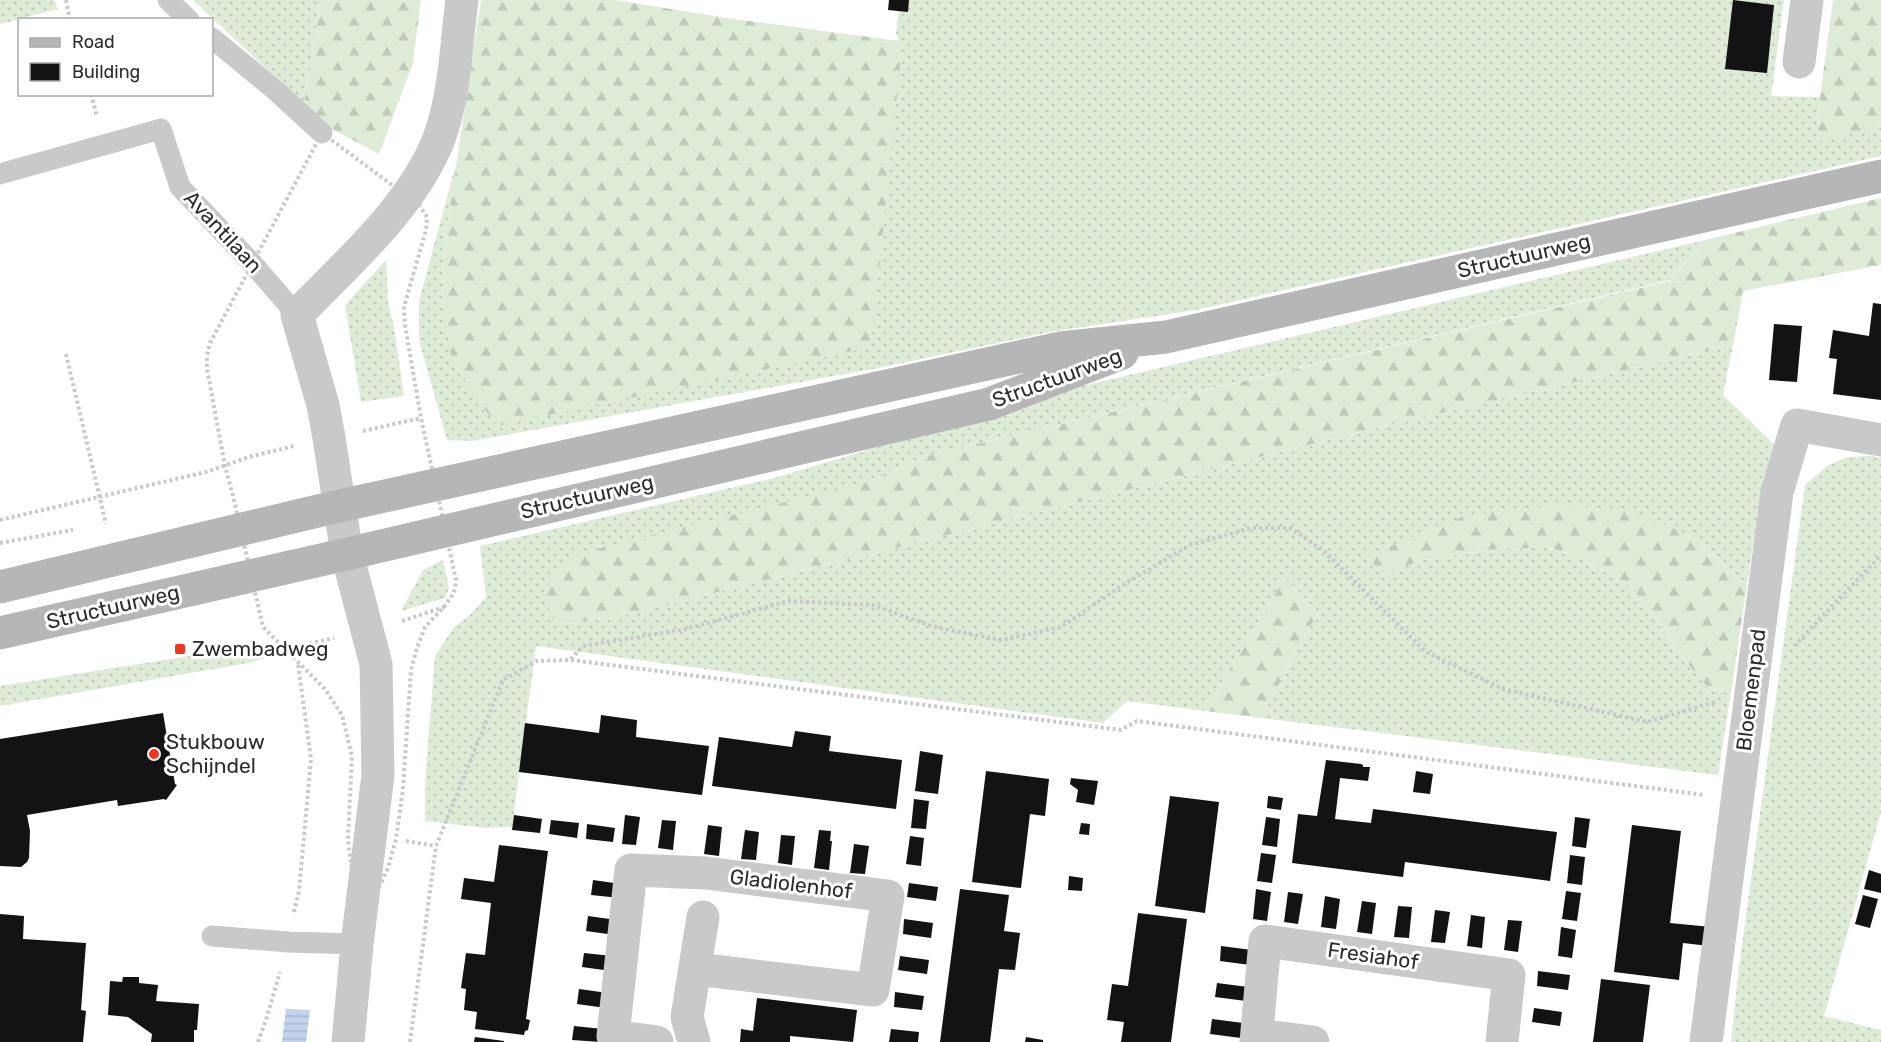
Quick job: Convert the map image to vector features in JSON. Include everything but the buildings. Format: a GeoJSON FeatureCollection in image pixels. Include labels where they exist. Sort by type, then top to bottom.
{"type":"FeatureCollection","features":[{"type":"Feature","properties":{"kind":"main road","name":"Structuurweg"},"geometry":{"type":"LineString","coordinates":[[0,587],[339,506],[1060,348],[1166,337],[1881,176]]}},
{"type":"Feature","properties":{"kind":"main road","name":"Structuurweg"},"geometry":{"type":"LineString","coordinates":[[0,633],[989,404],[1166,337]]}},
{"type":"Feature","properties":{"kind":"street"},"geometry":{"type":"LineString","coordinates":[[348,1042],[357,944],[378,775],[376,664],[346,554],[323,405],[297,315],[408,197],[438,141],[447,111],[462,0]]}},
{"type":"Feature","properties":{"kind":"street"},"geometry":{"type":"LineString","coordinates":[[1798,62],[1807,0]]}},
{"type":"Feature","properties":{"kind":"street","name":"Bloemenpad"},"geometry":{"type":"LineString","coordinates":[[1706,1042],[1776,492],[1797,425],[1881,440]]}},
{"type":"Feature","properties":{"kind":"street","name":"Gladiolenhof"},"geometry":{"type":"LineString","coordinates":[[657,1042],[613,1036],[631,870],[706,873],[888,896],[873,990],[696,969]]}},
{"type":"Feature","properties":{"kind":"street"},"geometry":{"type":"LineString","coordinates":[[694,1042],[687,1017],[703,917]]}},
{"type":"Feature","properties":{"kind":"street","name":"Fresiahof"},"geometry":{"type":"LineString","coordinates":[[1313,1042],[1256,1039],[1265,941],[1509,975],[1502,1042]]}},
{"type":"Feature","properties":{"kind":"lane"},"geometry":{"type":"LineString","coordinates":[[168,0],[187,18]]}},
{"type":"Feature","properties":{"kind":"lane"},"geometry":{"type":"LineString","coordinates":[[213,39],[275,90],[322,133]]}},
{"type":"Feature","properties":{"kind":"lane","name":"Avantilaan"},"geometry":{"type":"LineString","coordinates":[[0,174],[161,129],[180,187],[252,263],[297,315]]}},
{"type":"Feature","properties":{"kind":"lane"},"geometry":{"type":"LineString","coordinates":[[212,936],[288,942],[357,944]]}},
{"type":"Feature","properties":{"kind":"path"},"geometry":{"type":"LineString","coordinates":[[66,0],[70,18]]}},
{"type":"Feature","properties":{"kind":"path"},"geometry":{"type":"LineString","coordinates":[[252,263],[322,133],[408,197]]}},
{"type":"Feature","properties":{"kind":"path"},"geometry":{"type":"LineString","coordinates":[[66,354],[106,524]]}},
{"type":"Feature","properties":{"kind":"path"},"geometry":{"type":"LineString","coordinates":[[0,520],[206,472],[249,457],[421,418]]}},
{"type":"Feature","properties":{"kind":"path"},"geometry":{"type":"LineString","coordinates":[[570,660],[584,646],[686,629],[789,601],[873,605],[934,627],[1001,640],[1061,627],[1123,585],[1190,545],[1251,528],[1290,528],[1324,551],[1426,652],[1503,689],[1647,722],[1751,691]]}},
{"type":"Feature","properties":{"kind":"path"},"geometry":{"type":"LineString","coordinates":[[1791,648],[1881,555]]}},
{"type":"Feature","properties":{"kind":"path"},"geometry":{"type":"LineString","coordinates":[[410,1042],[436,846],[503,680],[536,661],[570,660],[1121,730],[1137,721],[1737,800]]}},
{"type":"Feature","properties":{"kind":"path"},"geometry":{"type":"LineString","coordinates":[[258,1042],[288,942],[299,891],[311,759],[298,663]]}},
{"type":"Feature","properties":{"kind":"path"},"geometry":{"type":"LineString","coordinates":[[396,839],[436,846]]}},
{"type":"Feature","properties":{"kind":"green space"},"geometry":{"type":"Polygon","coordinates":[[[0,0],[55,0],[57,9],[0,24],[0,0]]]}},
{"type":"Feature","properties":{"kind":"green space"},"geometry":{"type":"Polygon","coordinates":[[[193,0],[321,0],[304,104],[213,18],[193,0]]]}},
{"type":"Feature","properties":{"kind":"green space"},"geometry":{"type":"Polygon","coordinates":[[[321,0],[421,0],[413,63],[379,154],[332,129],[304,104],[321,0]]]}},
{"type":"Feature","properties":{"kind":"green space"},"geometry":{"type":"Polygon","coordinates":[[[481,0],[615,0],[727,18],[899,41],[902,48],[871,347],[497,426],[453,365],[442,306],[445,239],[481,0]]]}},
{"type":"Feature","properties":{"kind":"green space"},"geometry":{"type":"Polygon","coordinates":[[[900,0],[1784,0],[1771,96],[1820,97],[1817,141],[1881,127],[1881,156],[1196,310],[1050,332],[873,369],[472,441],[447,440],[419,340],[419,301],[456,164],[445,239],[442,306],[902,49],[896,33],[900,0]]]}},
{"type":"Feature","properties":{"kind":"green space"},"geometry":{"type":"Polygon","coordinates":[[[1833,0],[1881,0],[1881,127],[1817,142],[1820,97],[1833,0]]]}},
{"type":"Feature","properties":{"kind":"green space"},"geometry":{"type":"Polygon","coordinates":[[[1881,198],[1881,265],[1743,291],[1733,345],[1369,430],[617,617],[567,624],[553,620],[545,599],[552,572],[580,553],[866,482],[925,456],[1670,281],[1705,240],[1881,198]]]}},
{"type":"Feature","properties":{"kind":"green space"},"geometry":{"type":"Polygon","coordinates":[[[1705,240],[1670,280],[925,456],[553,620],[567,624],[617,617],[1369,430],[1733,345],[1723,395],[1776,446],[1763,480],[1747,585],[1689,535],[1467,515],[1383,578],[1418,561],[1488,550],[1547,547],[1585,560],[1631,586],[1676,649],[1708,688],[1731,693],[1718,775],[1261,718],[1318,612],[1285,577],[1205,711],[1127,701],[1103,723],[536,646],[512,827],[486,828],[425,821],[425,784],[435,656],[454,627],[470,615],[486,597],[480,546],[774,478],[1078,387],[1705,240]]]}},
{"type":"Feature","properties":{"kind":"green space"},"geometry":{"type":"Polygon","coordinates":[[[386,260],[388,303],[394,327],[404,396],[361,402],[345,305],[386,260]]]}},
{"type":"Feature","properties":{"kind":"green space"},"geometry":{"type":"Polygon","coordinates":[[[1847,457],[1881,458],[1881,812],[1824,1016],[1881,1030],[1881,1042],[1731,1042],[1739,967],[1805,485],[1827,466],[1847,457]]]}},
{"type":"Feature","properties":{"kind":"green space"},"geometry":{"type":"Polygon","coordinates":[[[1556,505],[1629,510],[1689,535],[1747,585],[1731,693],[1708,688],[1676,649],[1631,586],[1585,560],[1548,547],[1488,550],[1418,561],[1383,578],[1368,555],[1467,515],[1556,505]]]}},
{"type":"Feature","properties":{"kind":"green space"},"geometry":{"type":"Polygon","coordinates":[[[443,560],[449,588],[445,598],[401,611],[423,570],[443,560]]]}},
{"type":"Feature","properties":{"kind":"green space"},"geometry":{"type":"Polygon","coordinates":[[[1285,577],[1318,612],[1261,718],[1205,711],[1285,577]]]}},
{"type":"Feature","properties":{"kind":"green space"},"geometry":{"type":"Polygon","coordinates":[[[253,646],[273,656],[248,663],[0,706],[0,686],[253,646]]]}},
{"type":"Feature","properties":{"kind":"water"},"geometry":{"type":"Polygon","coordinates":[[[286,1009],[310,1010],[306,1042],[282,1042],[286,1009]]]}},
{"type":"Feature","properties":{"kind":"place","name":"Zwembadweg"},"geometry":{"type":"Point","coordinates":[180,649]}},
{"type":"Feature","properties":{"kind":"place","name":"Stukbouw Schijndel"},"geometry":{"type":"Point","coordinates":[154,754]}}]}
